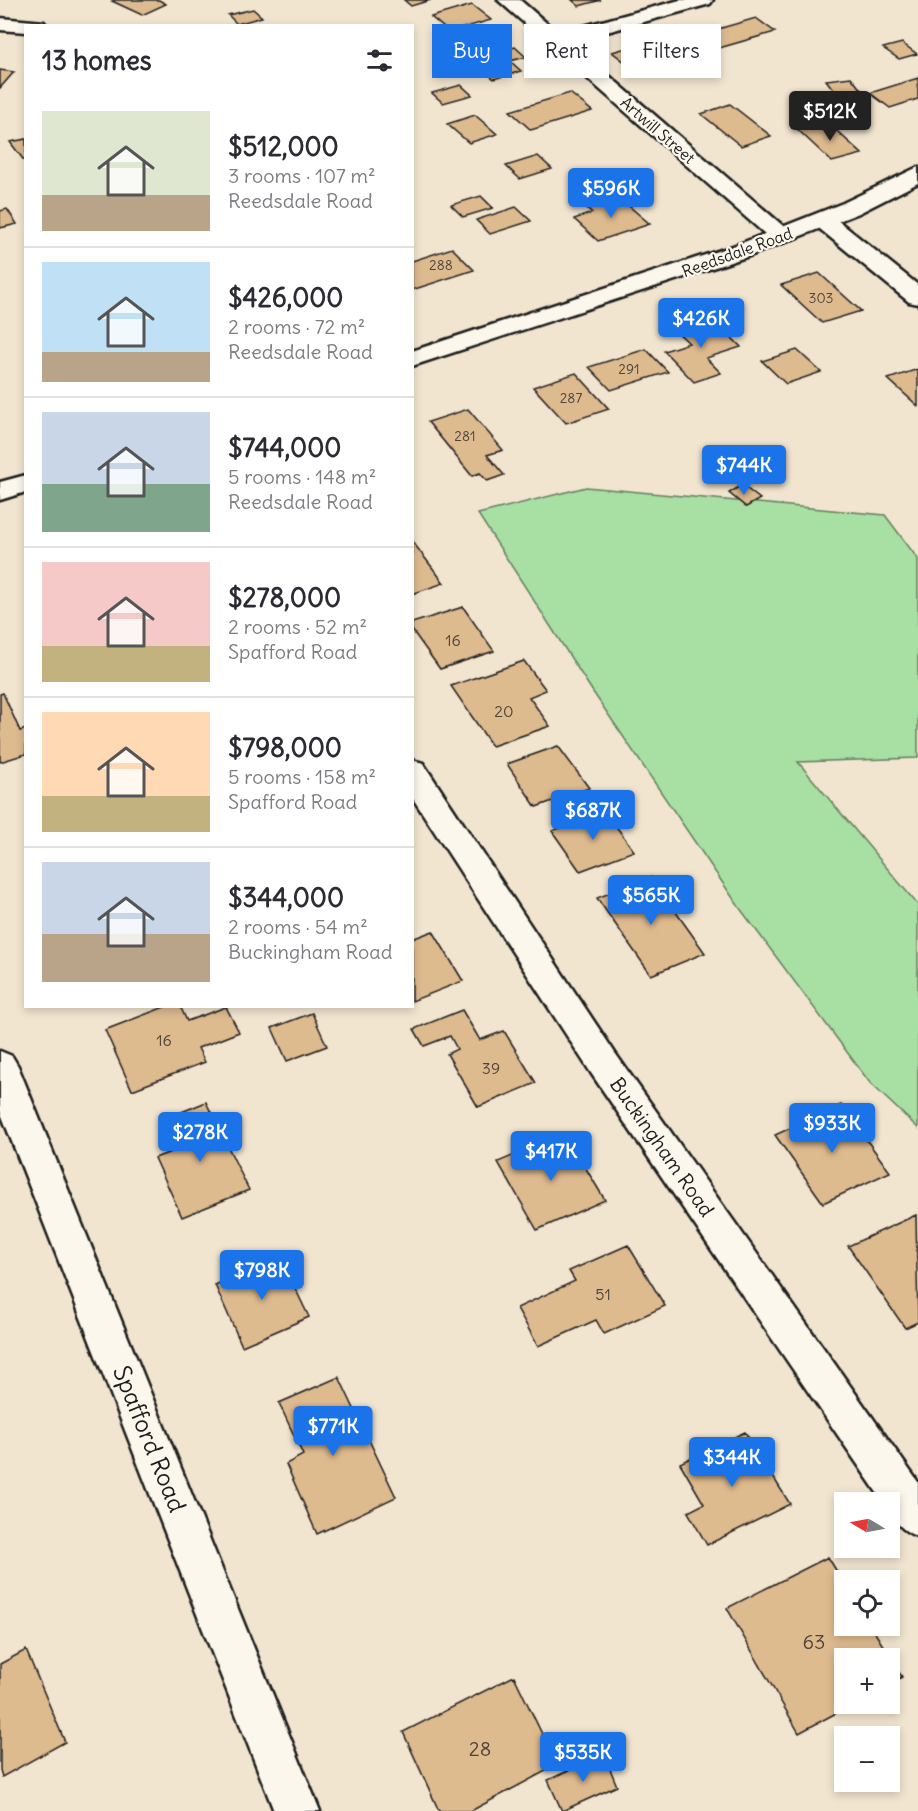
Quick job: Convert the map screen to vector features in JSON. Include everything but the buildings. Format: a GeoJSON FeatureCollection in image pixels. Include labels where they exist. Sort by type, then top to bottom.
{"type":"FeatureCollection","features":[{"type":"Feature","properties":{"kind":"street","name":"Artwill Street"},"geometry":{"type":"LineString","coordinates":[[508,0],[536,24]]}},
{"type":"Feature","properties":{"kind":"street"},"geometry":{"type":"LineString","coordinates":[[609,25],[703,0]]}},
{"type":"Feature","properties":{"kind":"street"},"geometry":{"type":"LineString","coordinates":[[0,24],[24,25]]}},
{"type":"Feature","properties":{"kind":"street","name":"Artwill Street"},"geometry":{"type":"LineString","coordinates":[[599,78],[782,236]]}},
{"type":"Feature","properties":{"kind":"street","name":"Reedsdale Road"},"geometry":{"type":"LineString","coordinates":[[414,358],[670,276],[782,236],[877,196],[918,174]]}},
{"type":"Feature","properties":{"kind":"street"},"geometry":{"type":"LineString","coordinates":[[823,220],[918,297]]}},
{"type":"Feature","properties":{"kind":"street"},"geometry":{"type":"LineString","coordinates":[[0,491],[24,484]]}},
{"type":"Feature","properties":{"kind":"street","name":"Buckingham Road"},"geometry":{"type":"LineString","coordinates":[[414,774],[603,1063],[918,1517]]}},
{"type":"Feature","properties":{"kind":"street","name":"Spafford Road"},"geometry":{"type":"LineString","coordinates":[[0,1066],[297,1811]]}},
{"type":"Feature","properties":{"kind":"green space"},"geometry":{"type":"Polygon","coordinates":[[[586,487],[885,515],[918,559],[918,758],[798,762],[918,905],[918,1128],[870,1083],[739,907],[593,692],[478,514],[586,487]]]}}]}
